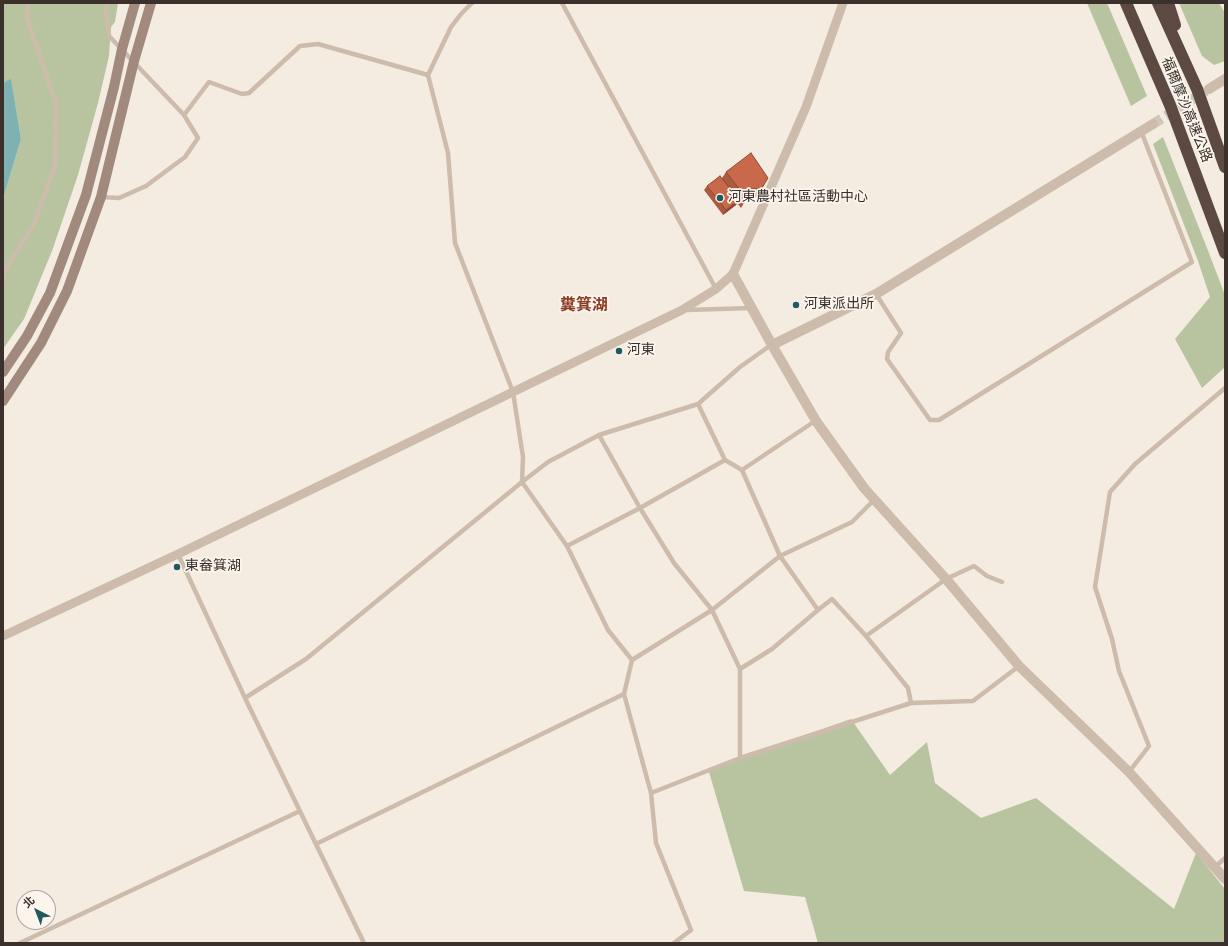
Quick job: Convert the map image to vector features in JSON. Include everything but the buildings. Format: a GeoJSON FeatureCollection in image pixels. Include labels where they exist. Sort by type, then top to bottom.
{"type":"FeatureCollection","features":[{"type":"Feature","properties":{"kind":"highway","name":"福爾摩沙高速公路"},"geometry":{"type":"LineString","coordinates":[[1126,3],[1170,105],[1225,253]]}},
{"type":"Feature","properties":{"kind":"highway","name":"福爾摩沙高速公路"},"geometry":{"type":"LineString","coordinates":[[1158,3],[1196,89],[1225,167]]}},
{"type":"Feature","properties":{"kind":"highway"},"geometry":{"type":"LineString","coordinates":[[1168,3],[1196,89]]}},
{"type":"Feature","properties":{"kind":"main road"},"geometry":{"type":"LineString","coordinates":[[3,372],[27,336],[50,293],[86,195],[122,50],[136,3]]}},
{"type":"Feature","properties":{"kind":"main road"},"geometry":{"type":"LineString","coordinates":[[3,401],[41,343],[67,291],[101,197],[134,61],[151,3]]}},
{"type":"Feature","properties":{"kind":"street"},"geometry":{"type":"LineString","coordinates":[[3,636],[178,554],[682,310],[716,288],[733,274],[806,107],[844,3]]}},
{"type":"Feature","properties":{"kind":"street"},"geometry":{"type":"LineString","coordinates":[[1209,89],[1225,79]]}},
{"type":"Feature","properties":{"kind":"street"},"geometry":{"type":"LineString","coordinates":[[772,345],[876,294],[1153,124]]}},
{"type":"Feature","properties":{"kind":"street"},"geometry":{"type":"LineString","coordinates":[[733,274],[816,421],[864,488],[946,579],[1019,666],[1129,772],[1225,880]]}},
{"type":"Feature","properties":{"kind":"lane"},"geometry":{"type":"LineString","coordinates":[[3,273],[34,224],[56,166],[56,103],[27,19],[28,3]]}},
{"type":"Feature","properties":{"kind":"lane"},"geometry":{"type":"LineString","coordinates":[[101,197],[119,198],[146,186],[185,157],[198,138],[184,114],[109,36],[106,11],[107,3]]}},
{"type":"Feature","properties":{"kind":"lane"},"geometry":{"type":"LineString","coordinates":[[472,3],[461,14],[452,27],[428,75],[448,153],[455,243],[513,392],[523,457],[522,482],[568,546],[608,630],[632,660]]}},
{"type":"Feature","properties":{"kind":"lane"},"geometry":{"type":"LineString","coordinates":[[562,3],[716,288]]}},
{"type":"Feature","properties":{"kind":"lane"},"geometry":{"type":"LineString","coordinates":[[184,114],[209,82],[242,94],[249,93],[300,46],[318,44],[428,75]]}},
{"type":"Feature","properties":{"kind":"lane"},"geometry":{"type":"LineString","coordinates":[[876,294],[901,333],[888,352],[887,359],[930,420],[939,420],[1192,262],[1141,131]]}},
{"type":"Feature","properties":{"kind":"lane"},"geometry":{"type":"LineString","coordinates":[[682,310],[752,308]]}},
{"type":"Feature","properties":{"kind":"lane"},"geometry":{"type":"LineString","coordinates":[[245,698],[306,659],[548,462],[599,435],[698,404],[740,367],[772,345]]}},
{"type":"Feature","properties":{"kind":"lane"},"geometry":{"type":"LineString","coordinates":[[1129,772],[1149,746],[1119,671],[1112,639],[1095,587],[1110,492],[1135,464],[1225,388]]}},
{"type":"Feature","properties":{"kind":"lane"},"geometry":{"type":"LineString","coordinates":[[698,404],[725,460],[742,470],[780,556],[818,610]]}},
{"type":"Feature","properties":{"kind":"lane"},"geometry":{"type":"LineString","coordinates":[[742,470],[816,421]]}},
{"type":"Feature","properties":{"kind":"lane"},"geometry":{"type":"LineString","coordinates":[[599,435],[640,508],[674,563],[712,610],[740,669],[740,758]]}},
{"type":"Feature","properties":{"kind":"lane"},"geometry":{"type":"LineString","coordinates":[[568,546],[640,508],[725,460]]}},
{"type":"Feature","properties":{"kind":"lane"},"geometry":{"type":"LineString","coordinates":[[674,943],[691,930],[656,843],[651,793],[624,694],[632,660],[712,610],[780,556],[852,522],[874,500]]}},
{"type":"Feature","properties":{"kind":"lane"},"geometry":{"type":"LineString","coordinates":[[178,554],[245,698],[364,943]]}},
{"type":"Feature","properties":{"kind":"lane"},"geometry":{"type":"LineString","coordinates":[[866,636],[946,579],[974,566],[987,576],[1002,582]]}},
{"type":"Feature","properties":{"kind":"lane"},"geometry":{"type":"LineString","coordinates":[[740,669],[772,649],[832,599],[866,636],[908,688],[911,703]]}},
{"type":"Feature","properties":{"kind":"lane"},"geometry":{"type":"LineString","coordinates":[[651,793],[740,758],[911,703],[973,701],[1019,666]]}},
{"type":"Feature","properties":{"kind":"lane"},"geometry":{"type":"LineString","coordinates":[[316,844],[624,694]]}},
{"type":"Feature","properties":{"kind":"lane"},"geometry":{"type":"LineString","coordinates":[[20,943],[300,811]]}},
{"type":"Feature","properties":{"kind":"lane"},"geometry":{"type":"LineString","coordinates":[[1215,867],[1225,858]]}},
{"type":"Feature","properties":{"kind":"green space"},"geometry":{"type":"Polygon","coordinates":[[[3,3],[118,3],[115,22],[111,27],[109,56],[98,103],[78,175],[52,251],[24,319],[3,349],[3,199],[21,139],[11,80],[3,83],[3,3]]]}},
{"type":"Feature","properties":{"kind":"green space"},"geometry":{"type":"Polygon","coordinates":[[[1087,3],[1107,3],[1147,96],[1131,106],[1087,3]]]}},
{"type":"Feature","properties":{"kind":"green space"},"geometry":{"type":"Polygon","coordinates":[[[1179,3],[1219,3],[1225,13],[1225,61],[1214,65],[1202,56],[1179,3]]]}},
{"type":"Feature","properties":{"kind":"green space"},"geometry":{"type":"Polygon","coordinates":[[[1163,137],[1225,295],[1225,367],[1202,388],[1175,339],[1210,297],[1198,261],[1153,144],[1163,137]]]}},
{"type":"Feature","properties":{"kind":"green space"},"geometry":{"type":"Polygon","coordinates":[[[851,719],[890,775],[927,742],[935,783],[981,818],[1036,798],[1174,909],[1196,853],[1225,889],[1225,943],[818,943],[805,897],[744,891],[709,772],[740,758],[851,719]]]}},
{"type":"Feature","properties":{"kind":"water"},"geometry":{"type":"Polygon","coordinates":[[[11,79],[21,139],[3,199],[3,83],[11,79]]]}},
{"type":"Feature","properties":{"kind":"tunnel"},"geometry":{"type":"LineString","coordinates":[[1153,124],[1206,91]]}},
{"type":"Feature","properties":{"kind":"place","name":"河東農村社區活動中心"},"geometry":{"type":"Point","coordinates":[720,198]}},
{"type":"Feature","properties":{"kind":"place","name":"河東派出所"},"geometry":{"type":"Point","coordinates":[796,305]}},
{"type":"Feature","properties":{"kind":"place","name":"河東"},"geometry":{"type":"Point","coordinates":[619,351]}},
{"type":"Feature","properties":{"kind":"place","name":"東畚箕湖"},"geometry":{"type":"Point","coordinates":[177,567]}},
{"type":"Feature","properties":{"kind":"district","name":"糞箕湖"},"geometry":{"type":"Point","coordinates":[584,306]}}]}
